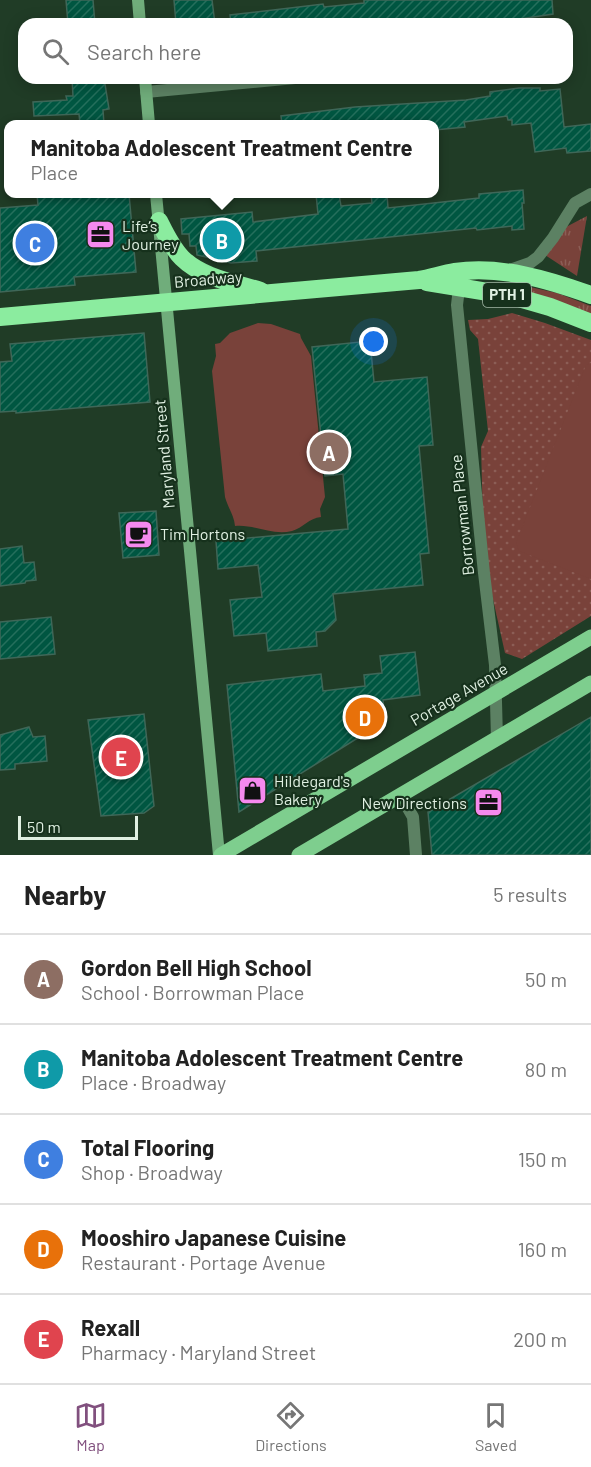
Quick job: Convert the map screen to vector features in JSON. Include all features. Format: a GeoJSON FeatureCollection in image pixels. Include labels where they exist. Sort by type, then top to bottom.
{"type":"FeatureCollection","features":[{"type":"Feature","properties":{"kind":"highway"},"geometry":{"type":"LineString","coordinates":[[159,221],[176,252],[191,265],[216,278],[271,294]]}},
{"type":"Feature","properties":{"kind":"highway","name":"Broadway"},"geometry":{"type":"LineString","coordinates":[[0,317],[419,280],[456,272],[500,273],[533,278],[591,295]]}},
{"type":"Feature","properties":{"kind":"highway","name":"Broadway"},"geometry":{"type":"LineString","coordinates":[[419,280],[512,296],[550,307],[591,323]]}},
{"type":"Feature","properties":{"kind":"main road"},"geometry":{"type":"LineString","coordinates":[[138,0],[140,18]]}},
{"type":"Feature","properties":{"kind":"main road"},"geometry":{"type":"LineString","coordinates":[[145,84],[149,120]]}},
{"type":"Feature","properties":{"kind":"main road","name":"Maryland Street"},"geometry":{"type":"LineString","coordinates":[[156,198],[220,855]]}},
{"type":"Feature","properties":{"kind":"main road","name":"Portage Avenue"},"geometry":{"type":"LineString","coordinates":[[220,855],[591,637]]}},
{"type":"Feature","properties":{"kind":"main road"},"geometry":{"type":"LineString","coordinates":[[299,855],[591,683]]}},
{"type":"Feature","properties":{"kind":"street"},"geometry":{"type":"LineString","coordinates":[[146,92],[231,84]]}},
{"type":"Feature","properties":{"kind":"street"},"geometry":{"type":"LineString","coordinates":[[500,273],[525,265],[538,257],[554,238],[574,203],[591,194]]}},
{"type":"Feature","properties":{"kind":"street","name":"Borrowman Place"},"geometry":{"type":"LineString","coordinates":[[459,288],[457,305],[495,665],[497,739]]}},
{"type":"Feature","properties":{"kind":"street"},"geometry":{"type":"LineString","coordinates":[[401,796],[413,818],[416,855]]}},
{"type":"Feature","properties":{"kind":"green space"},"geometry":{"type":"Polygon","coordinates":[[[587,216],[577,276],[542,253],[566,227],[587,216]]]}},
{"type":"Feature","properties":{"kind":"green space"},"geometry":{"type":"Polygon","coordinates":[[[521,285],[557,293],[591,306],[591,314],[521,290],[521,285]]]}},
{"type":"Feature","properties":{"kind":"green space"},"geometry":{"type":"Polygon","coordinates":[[[512,313],[591,340],[591,616],[522,659],[505,653],[484,559],[481,447],[488,431],[478,339],[470,330],[468,320],[488,319],[512,313]]]}},
{"type":"Feature","properties":{"kind":"green space"},"geometry":{"type":"Polygon","coordinates":[[[258,323],[271,324],[300,334],[311,356],[325,497],[320,509],[321,517],[292,531],[270,531],[235,526],[225,497],[212,371],[216,356],[215,344],[220,343],[230,333],[258,323]]]}},
{"type":"Feature","properties":{"kind":"green space"},"geometry":{"type":"Polygon","coordinates":[[[591,363],[591,579],[519,551],[516,543],[586,365],[591,363]]]}},
{"type":"Feature","properties":{"kind":"building"},"geometry":{"type":"Polygon","coordinates":[[[66,0],[93,0],[94,18],[68,18],[66,0]]]}},
{"type":"Feature","properties":{"kind":"building"},"geometry":{"type":"Polygon","coordinates":[[[174,0],[212,0],[214,18],[176,18],[174,0]]]}},
{"type":"Feature","properties":{"kind":"building"},"geometry":{"type":"Polygon","coordinates":[[[364,0],[552,0],[553,14],[526,18],[230,18],[230,15],[323,4],[324,7],[364,3],[364,0]]]}},
{"type":"Feature","properties":{"kind":"building"},"geometry":{"type":"Polygon","coordinates":[[[72,84],[105,84],[109,109],[103,110],[104,120],[80,120],[79,114],[34,116],[33,102],[67,100],[66,96],[73,96],[72,84]]]}},
{"type":"Feature","properties":{"kind":"building"},"geometry":{"type":"Polygon","coordinates":[[[519,88],[540,88],[540,91],[560,89],[564,127],[591,124],[591,151],[567,153],[566,148],[535,152],[531,123],[512,125],[512,120],[508,120],[507,116],[464,122],[465,127],[439,130],[439,120],[282,120],[281,116],[355,107],[466,100],[490,96],[490,92],[519,88]]]}},
{"type":"Feature","properties":{"kind":"building"},"geometry":{"type":"Polygon","coordinates":[[[523,190],[524,229],[512,230],[512,226],[477,230],[476,228],[256,251],[257,261],[231,263],[197,255],[196,246],[190,246],[189,234],[182,234],[181,219],[252,212],[253,222],[318,214],[316,198],[340,198],[341,206],[372,203],[371,198],[387,198],[388,208],[479,198],[479,194],[523,190]]]}},
{"type":"Feature","properties":{"kind":"building"},"geometry":{"type":"Polygon","coordinates":[[[37,198],[129,198],[136,272],[74,277],[75,285],[0,292],[0,208],[38,205],[37,198]]]}},
{"type":"Feature","properties":{"kind":"building"},"geometry":{"type":"Polygon","coordinates":[[[144,333],[150,402],[16,413],[16,411],[0,412],[0,362],[12,361],[10,344],[144,333]]]}},
{"type":"Feature","properties":{"kind":"building"},"geometry":{"type":"Polygon","coordinates":[[[370,341],[374,382],[427,377],[433,445],[419,446],[429,553],[420,554],[423,585],[333,594],[336,620],[325,631],[316,632],[317,646],[268,651],[266,633],[234,636],[230,600],[262,597],[258,565],[218,569],[216,541],[348,529],[343,474],[325,476],[312,347],[370,341]]]}},
{"type":"Feature","properties":{"kind":"building","name":"Tim Hortons"},"geometry":{"type":"Polygon","coordinates":[[[156,511],[159,555],[123,558],[119,513],[156,511]]]}},
{"type":"Feature","properties":{"kind":"building"},"geometry":{"type":"Polygon","coordinates":[[[22,546],[24,563],[34,562],[36,580],[0,586],[0,549],[22,546]]]}},
{"type":"Feature","properties":{"kind":"building"},"geometry":{"type":"Polygon","coordinates":[[[51,617],[55,654],[0,659],[0,622],[51,617]]]}},
{"type":"Feature","properties":{"kind":"building"},"geometry":{"type":"Polygon","coordinates":[[[415,652],[420,695],[383,700],[385,721],[239,812],[227,685],[321,674],[323,691],[365,686],[364,675],[382,673],[380,656],[415,652]]]}},
{"type":"Feature","properties":{"kind":"building"},"geometry":{"type":"Polygon","coordinates":[[[144,714],[154,806],[144,813],[101,816],[88,720],[144,714]]]}},
{"type":"Feature","properties":{"kind":"building"},"geometry":{"type":"Polygon","coordinates":[[[591,717],[591,855],[432,855],[428,812],[591,717]]]}},
{"type":"Feature","properties":{"kind":"building"},"geometry":{"type":"Polygon","coordinates":[[[29,727],[33,737],[45,736],[47,761],[15,764],[15,769],[0,770],[0,735],[29,727]]]}},
{"type":"Feature","properties":{"kind":"place","name":"Life’s Journey"},"geometry":{"type":"Point","coordinates":[101,235]}},
{"type":"Feature","properties":{"kind":"place","name":"Manitoba Adolescent Treatment Centre"},"geometry":{"type":"Point","coordinates":[222,240]}},
{"type":"Feature","properties":{"kind":"place","name":"Total Flooring"},"geometry":{"type":"Point","coordinates":[35,243]}},
{"type":"Feature","properties":{"kind":"place","name":"Gordon Bell High School"},"geometry":{"type":"Point","coordinates":[329,452]}},
{"type":"Feature","properties":{"kind":"place","name":"Tim Hortons"},"geometry":{"type":"Point","coordinates":[139,534]}},
{"type":"Feature","properties":{"kind":"place","name":"Mooshiro Japanese Cuisine"},"geometry":{"type":"Point","coordinates":[365,717]}},
{"type":"Feature","properties":{"kind":"place","name":"Rexall"},"geometry":{"type":"Point","coordinates":[121,757]}},
{"type":"Feature","properties":{"kind":"place","name":"Hildegard's Bakery"},"geometry":{"type":"Point","coordinates":[253,790]}},
{"type":"Feature","properties":{"kind":"place","name":"New Directions"},"geometry":{"type":"Point","coordinates":[488,803]}}]}
